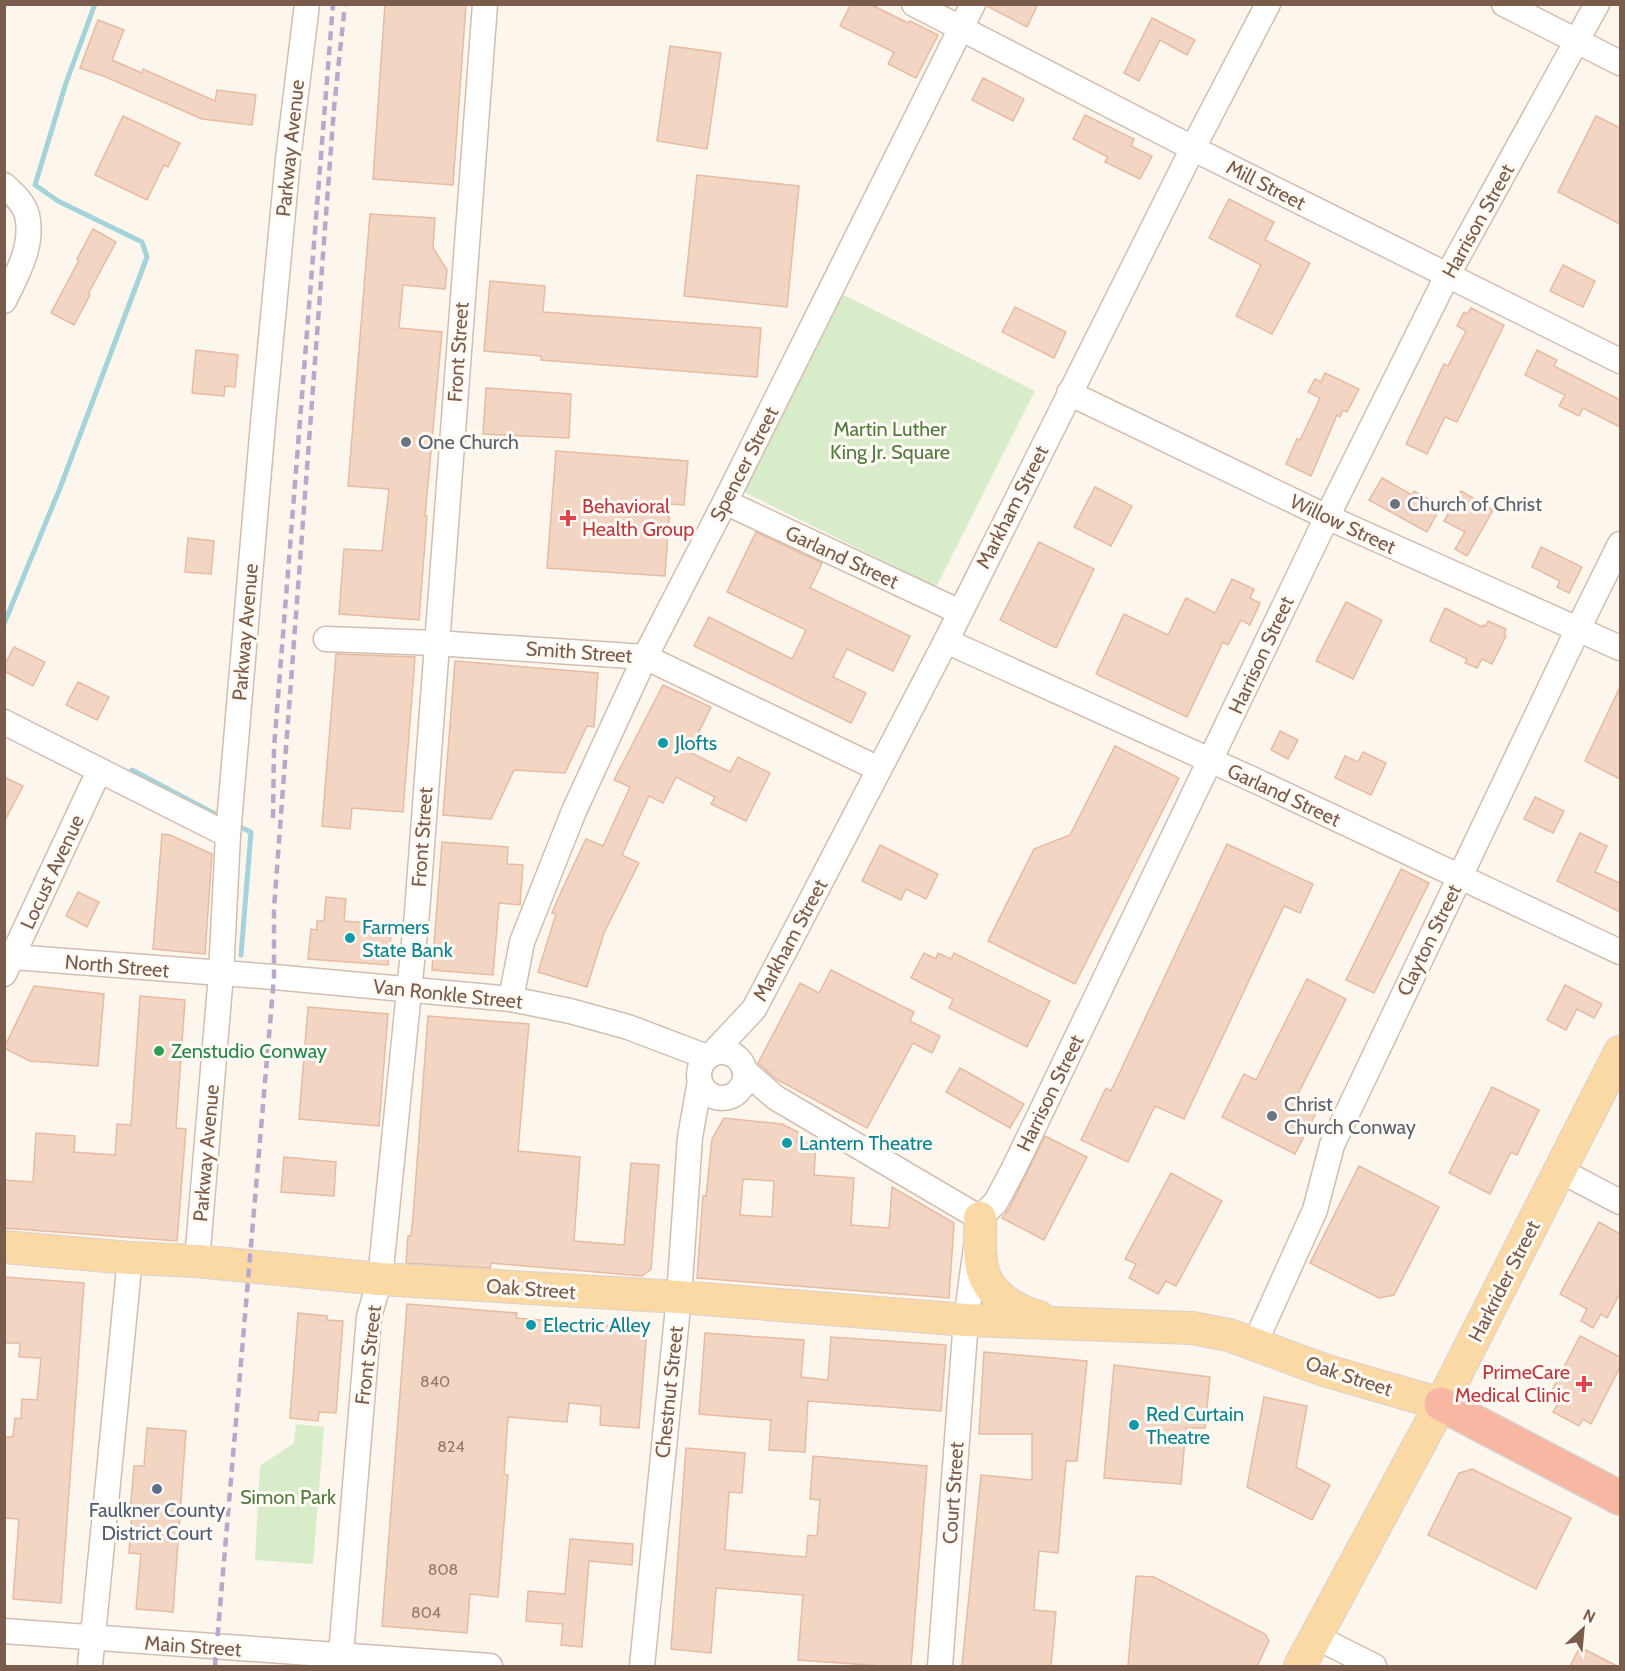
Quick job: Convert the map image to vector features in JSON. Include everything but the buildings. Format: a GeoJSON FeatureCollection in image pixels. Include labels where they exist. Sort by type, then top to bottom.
{"type":"FeatureCollection","features":[{"type":"Feature","properties":{"kind":"highway","name":"Oak Street"},"geometry":{"type":"LineString","coordinates":[[1441,1404],[1620,1498]]}},
{"type":"Feature","properties":{"kind":"main road","name":"Harkrider Street"},"geometry":{"type":"LineString","coordinates":[[1300,1666],[1441,1404],[1620,1052]]}},
{"type":"Feature","properties":{"kind":"main road","name":"Oak Street"},"geometry":{"type":"LineString","coordinates":[[981,1218],[982,1269],[987,1283],[998,1295],[1024,1314],[1058,1322]]}},
{"type":"Feature","properties":{"kind":"main road","name":"Oak Street"},"geometry":{"type":"LineString","coordinates":[[4,1247],[130,1258],[197,1261],[380,1279],[679,1297],[966,1320],[1182,1327],[1215,1331],[1255,1343],[1324,1370],[1441,1404]]}},
{"type":"Feature","properties":{"kind":"street","name":"Parkway Avenue"},"geometry":{"type":"LineString","coordinates":[[197,1261],[221,974],[228,835],[286,179],[307,4]]}},
{"type":"Feature","properties":{"kind":"street","name":"Front Street"},"geometry":{"type":"LineString","coordinates":[[340,1661],[369,1317],[380,1279],[411,989],[485,4]]}},
{"type":"Feature","properties":{"kind":"street","name":"Mill Street"},"geometry":{"type":"LineString","coordinates":[[914,4],[1193,148],[1620,361]]}},
{"type":"Feature","properties":{"kind":"street","name":"Spencer Street"},"geometry":{"type":"LineString","coordinates":[[512,999],[522,942],[574,811],[645,657],[725,502],[973,4]]}},
{"type":"Feature","properties":{"kind":"street","name":"Markham Street"},"geometry":{"type":"LineString","coordinates":[[705,1067],[754,1009],[946,641],[1069,393],[1268,4]]}},
{"type":"Feature","properties":{"kind":"street"},"geometry":{"type":"LineString","coordinates":[[1504,4],[1620,63]]}},
{"type":"Feature","properties":{"kind":"street","name":"Harrison Street"},"geometry":{"type":"LineString","coordinates":[[981,1218],[996,1202],[1014,1168],[1327,517],[1447,276],[1597,4]]}},
{"type":"Feature","properties":{"kind":"street"},"geometry":{"type":"LineString","coordinates":[[4,185],[27,213],[28,237],[23,264],[4,301]]}},
{"type":"Feature","properties":{"kind":"street","name":"Willow Street"},"geometry":{"type":"LineString","coordinates":[[1069,393],[1327,517],[1620,648]]}},
{"type":"Feature","properties":{"kind":"street","name":"Garland Street"},"geometry":{"type":"LineString","coordinates":[[725,502],[960,612]]}},
{"type":"Feature","properties":{"kind":"street","name":"Clayton Street"},"geometry":{"type":"LineString","coordinates":[[1255,1343],[1315,1210],[1330,1149],[1620,544]]}},
{"type":"Feature","properties":{"kind":"street","name":"Smith Street"},"geometry":{"type":"LineString","coordinates":[[326,639],[436,643],[645,657],[879,769]]}},
{"type":"Feature","properties":{"kind":"street","name":"Garland Street"},"geometry":{"type":"LineString","coordinates":[[946,641],[1620,952]]}},
{"type":"Feature","properties":{"kind":"street"},"geometry":{"type":"LineString","coordinates":[[4,722],[228,835]]}},
{"type":"Feature","properties":{"kind":"street","name":"Locust Avenue"},"geometry":{"type":"LineString","coordinates":[[9,965],[99,771]]}},
{"type":"Feature","properties":{"kind":"street","name":"North Street"},"geometry":{"type":"LineString","coordinates":[[9,965],[221,974]]}},
{"type":"Feature","properties":{"kind":"street","name":"Van Ronkle Street"},"geometry":{"type":"LineString","coordinates":[[221,974],[512,999],[570,1011],[628,1027],[669,1043],[705,1067]]}},
{"type":"Feature","properties":{"kind":"street","name":"Markham Street"},"geometry":{"type":"LineString","coordinates":[[744,1068],[754,1009]]}},
{"type":"Feature","properties":{"kind":"street"},"geometry":{"type":"LineString","coordinates":[[776,1098],[712,1096],[707,1092],[705,1067],[726,1052],[739,1058],[744,1068],[776,1098],[981,1218],[966,1320]]}},
{"type":"Feature","properties":{"kind":"street","name":"Chestnut Street"},"geometry":{"type":"LineString","coordinates":[[642,1666],[679,1297],[690,1137],[705,1067]]}},
{"type":"Feature","properties":{"kind":"street"},"geometry":{"type":"LineString","coordinates":[[694,1117],[730,1097],[744,1085],[744,1068]]}},
{"type":"Feature","properties":{"kind":"street"},"geometry":{"type":"LineString","coordinates":[[1561,1171],[1620,1202]]}},
{"type":"Feature","properties":{"kind":"street"},"geometry":{"type":"LineString","coordinates":[[90,1666],[130,1258]]}},
{"type":"Feature","properties":{"kind":"street","name":"Court Street"},"geometry":{"type":"LineString","coordinates":[[940,1666],[966,1320]]}},
{"type":"Feature","properties":{"kind":"street","name":"Main Street"},"geometry":{"type":"LineString","coordinates":[[4,1631],[340,1661],[490,1666]]}},
{"type":"Feature","properties":{"kind":"street"},"geometry":{"type":"LineString","coordinates":[[1316,1636],[1374,1666]]}},
{"type":"Feature","properties":{"kind":"green space","name":"Martin Luther King Jr. Square"},"geometry":{"type":"Polygon","coordinates":[[[842,294],[1035,391],[936,587],[744,492],[842,294]]]}},
{"type":"Feature","properties":{"kind":"green space","name":"Simon Park"},"geometry":{"type":"Polygon","coordinates":[[[296,1424],[324,1427],[313,1564],[255,1560],[260,1466],[294,1443],[296,1424]]]}},
{"type":"Feature","properties":{"kind":"waterway"},"geometry":{"type":"LineString","coordinates":[[4,624],[60,488],[147,257],[142,242],[58,201],[35,185],[66,83],[95,4]]}},
{"type":"Feature","properties":{"kind":"waterway"},"geometry":{"type":"LineString","coordinates":[[132,770],[215,814]]}},
{"type":"Feature","properties":{"kind":"waterway"},"geometry":{"type":"LineString","coordinates":[[241,955],[251,832],[242,828]]}},
{"type":"Feature","properties":{"kind":"railway"},"geometry":{"type":"LineString","coordinates":[[273,818],[274,748],[333,4]]}},
{"type":"Feature","properties":{"kind":"railway"},"geometry":{"type":"LineString","coordinates":[[215,1666],[274,977],[274,908],[334,108],[345,4]]}},
{"type":"Feature","properties":{"kind":"place","name":"One Church"},"geometry":{"type":"Point","coordinates":[406,442]}},
{"type":"Feature","properties":{"kind":"place","name":"Church of Christ"},"geometry":{"type":"Point","coordinates":[1395,504]}},
{"type":"Feature","properties":{"kind":"place","name":"Behavioral Health Group"},"geometry":{"type":"Point","coordinates":[568,518]}},
{"type":"Feature","properties":{"kind":"place","name":"Jlofts"},"geometry":{"type":"Point","coordinates":[663,743]}},
{"type":"Feature","properties":{"kind":"place","name":"Farmers State Bank"},"geometry":{"type":"Point","coordinates":[350,938]}},
{"type":"Feature","properties":{"kind":"place","name":"Zenstudio Conway"},"geometry":{"type":"Point","coordinates":[159,1051]}},
{"type":"Feature","properties":{"kind":"place","name":"Christ Church Conway"},"geometry":{"type":"Point","coordinates":[1272,1116]}},
{"type":"Feature","properties":{"kind":"place","name":"Lantern Theatre"},"geometry":{"type":"Point","coordinates":[787,1143]}},
{"type":"Feature","properties":{"kind":"place","name":"Electric Alley"},"geometry":{"type":"Point","coordinates":[531,1325]}},
{"type":"Feature","properties":{"kind":"place","name":"PrimeCare Medical Clinic"},"geometry":{"type":"Point","coordinates":[1584,1384]}},
{"type":"Feature","properties":{"kind":"place","name":"Red Curtain Theatre"},"geometry":{"type":"Point","coordinates":[1134,1425]}},
{"type":"Feature","properties":{"kind":"place","name":"Faulkner County District Court"},"geometry":{"type":"Point","coordinates":[157,1489]}}]}
